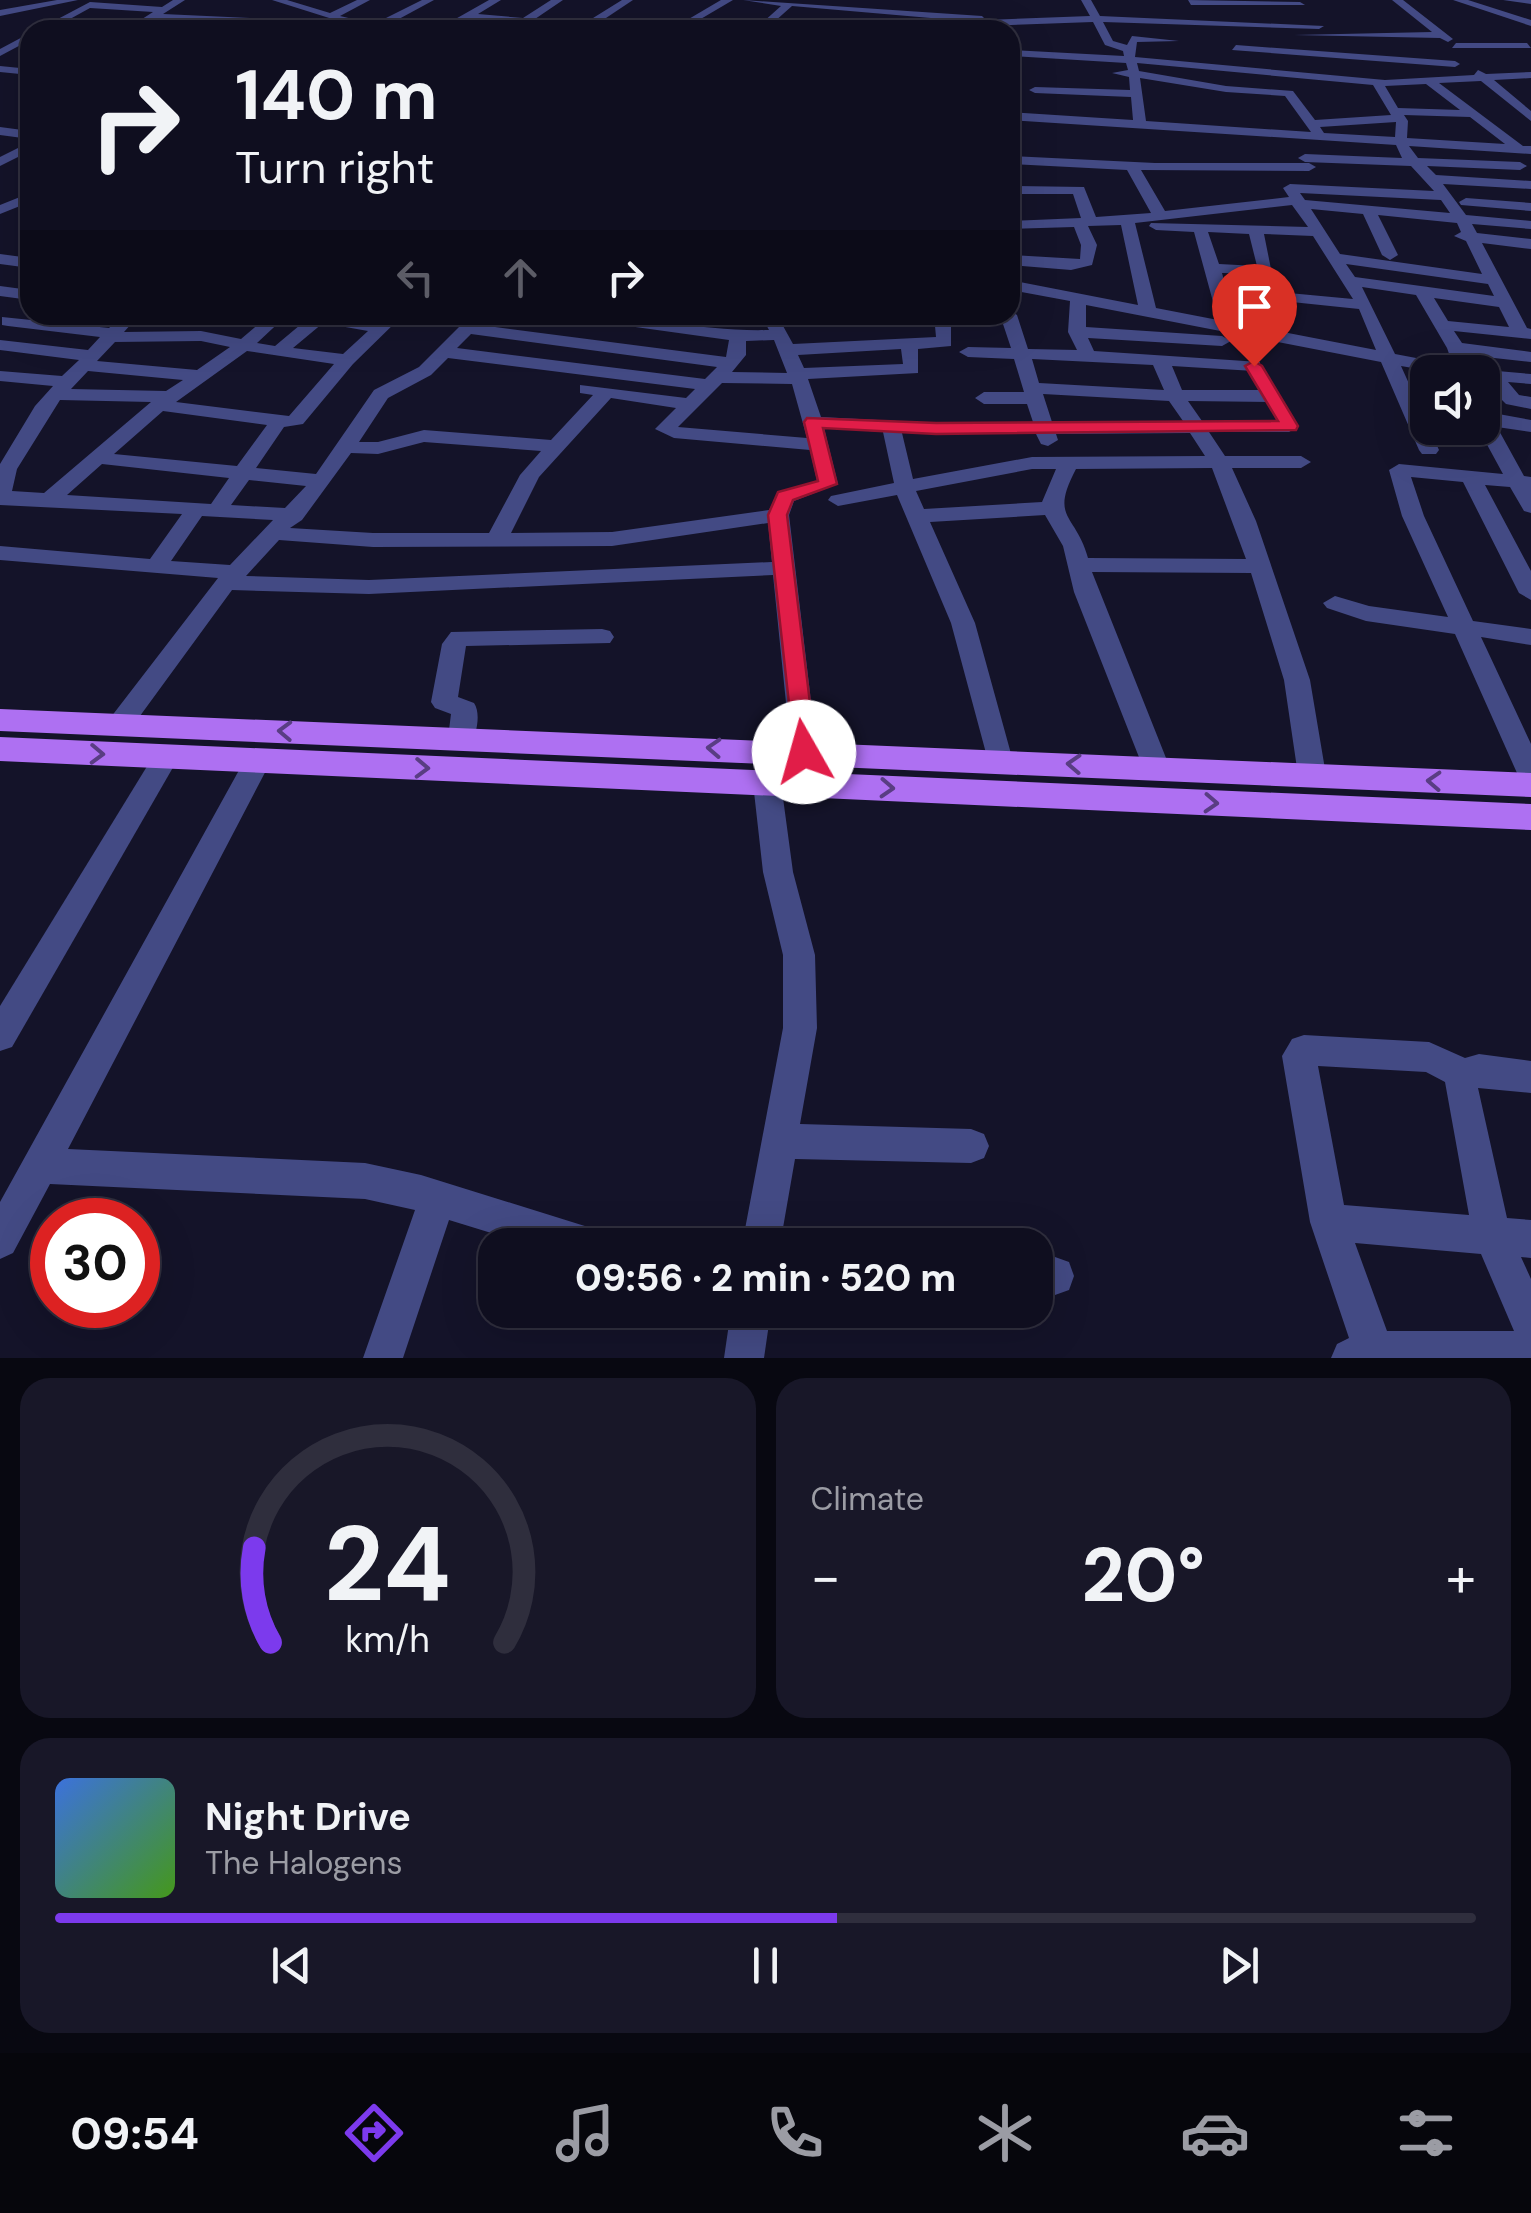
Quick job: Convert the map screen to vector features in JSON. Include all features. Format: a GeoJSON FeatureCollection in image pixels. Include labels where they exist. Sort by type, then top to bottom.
{"type":"FeatureCollection","features":[{"type":"Feature","properties":{"kind":"main road"},"geometry":{"type":"LineString","coordinates":[[0,720],[1531,786]]}},
{"type":"Feature","properties":{"kind":"main road"},"geometry":{"type":"LineString","coordinates":[[0,750],[1531,817]]}},
{"type":"Feature","properties":{"kind":"street"},"geometry":{"type":"LineString","coordinates":[[0,14],[73,0]]}},
{"type":"Feature","properties":{"kind":"street"},"geometry":{"type":"LineString","coordinates":[[277,0],[299,3],[342,20]]}},
{"type":"Feature","properties":{"kind":"street"},"geometry":{"type":"LineString","coordinates":[[333,15],[366,0]]}},
{"type":"Feature","properties":{"kind":"street"},"geometry":{"type":"LineString","coordinates":[[389,20],[428,0]]}},
{"type":"Feature","properties":{"kind":"street"},"geometry":{"type":"LineString","coordinates":[[485,0],[495,0]]}},
{"type":"Feature","properties":{"kind":"street"},"geometry":{"type":"LineString","coordinates":[[460,20],[495,0]]}},
{"type":"Feature","properties":{"kind":"street"},"geometry":{"type":"LineString","coordinates":[[526,20],[558,0]]}},
{"type":"Feature","properties":{"kind":"street"},"geometry":{"type":"LineString","coordinates":[[597,20],[628,0]]}},
{"type":"Feature","properties":{"kind":"street"},"geometry":{"type":"LineString","coordinates":[[693,20],[728,0]]}},
{"type":"Feature","properties":{"kind":"street"},"geometry":{"type":"LineString","coordinates":[[748,0],[953,20]]}},
{"type":"Feature","properties":{"kind":"street"},"geometry":{"type":"LineString","coordinates":[[919,20],[928,0]]}},
{"type":"Feature","properties":{"kind":"street"},"geometry":{"type":"LineString","coordinates":[[1396,0],[1464,52],[1481,77],[1531,118]]}},
{"type":"Feature","properties":{"kind":"street"},"geometry":{"type":"LineString","coordinates":[[1458,0],[1531,23]]}},
{"type":"Feature","properties":{"kind":"street"},"geometry":{"type":"LineString","coordinates":[[1509,0],[1531,2]]}},
{"type":"Feature","properties":{"kind":"street"},"geometry":{"type":"LineString","coordinates":[[61,20],[95,2],[234,5],[248,20]]}},
{"type":"Feature","properties":{"kind":"street"},"geometry":{"type":"LineString","coordinates":[[261,20],[299,3]]}},
{"type":"Feature","properties":{"kind":"street"},"geometry":{"type":"LineString","coordinates":[[1245,3],[1275,51],[1289,93],[1320,136]]}},
{"type":"Feature","properties":{"kind":"street"},"geometry":{"type":"LineString","coordinates":[[39,20],[56,4]]}},
{"type":"Feature","properties":{"kind":"street"},"geometry":{"type":"LineString","coordinates":[[771,20],[789,4]]}},
{"type":"Feature","properties":{"kind":"street"},"geometry":{"type":"LineString","coordinates":[[146,20],[171,5]]}},
{"type":"Feature","properties":{"kind":"street"},"geometry":{"type":"LineString","coordinates":[[1192,5],[1254,14],[1302,7]]}},
{"type":"Feature","properties":{"kind":"street"},"geometry":{"type":"LineString","coordinates":[[1164,16],[1192,5],[1302,7],[1327,36],[1430,81],[1456,100],[1474,107],[1519,149],[1520,166],[1531,184]]}},
{"type":"Feature","properties":{"kind":"street"},"geometry":{"type":"LineString","coordinates":[[983,20],[990,7]]}},
{"type":"Feature","properties":{"kind":"street"},"geometry":{"type":"LineString","coordinates":[[1030,8],[1164,16],[1275,51],[1389,64],[1529,43]]}},
{"type":"Feature","properties":{"kind":"street"},"geometry":{"type":"LineString","coordinates":[[840,20],[849,9]]}},
{"type":"Feature","properties":{"kind":"street"},"geometry":{"type":"LineString","coordinates":[[1092,10],[1109,42],[1130,53],[1226,36],[1228,32],[1275,51],[1389,64],[1444,35]]}},
{"type":"Feature","properties":{"kind":"street"},"geometry":{"type":"LineString","coordinates":[[1020,48],[1092,10]]}},
{"type":"Feature","properties":{"kind":"street"},"geometry":{"type":"LineString","coordinates":[[467,16],[513,20]]}},
{"type":"Feature","properties":{"kind":"street"},"geometry":{"type":"LineString","coordinates":[[1164,16],[1173,43]]}},
{"type":"Feature","properties":{"kind":"street"},"geometry":{"type":"LineString","coordinates":[[149,18],[183,20]]}},
{"type":"Feature","properties":{"kind":"street"},"geometry":{"type":"LineString","coordinates":[[1173,43],[1236,60],[1275,51],[1319,26]]}},
{"type":"Feature","properties":{"kind":"street"},"geometry":{"type":"LineString","coordinates":[[1020,34],[1130,53],[1236,60],[1327,36]]}},
{"type":"Feature","properties":{"kind":"street"},"geometry":{"type":"LineString","coordinates":[[1038,38],[1104,34]]}},
{"type":"Feature","properties":{"kind":"street"},"geometry":{"type":"LineString","coordinates":[[1464,52],[1508,34],[1529,43]]}},
{"type":"Feature","properties":{"kind":"street"},"geometry":{"type":"LineString","coordinates":[[1226,36],[1236,60],[1238,90],[1228,110],[1237,130]]}},
{"type":"Feature","properties":{"kind":"street"},"geometry":{"type":"LineString","coordinates":[[1464,52],[1504,54]]}},
{"type":"Feature","properties":{"kind":"street"},"geometry":{"type":"LineString","coordinates":[[1464,52],[1484,61]]}},
{"type":"Feature","properties":{"kind":"street"},"geometry":{"type":"LineString","coordinates":[[1130,53],[1139,118]]}},
{"type":"Feature","properties":{"kind":"street"},"geometry":{"type":"LineString","coordinates":[[1515,62],[1531,62]]}},
{"type":"Feature","properties":{"kind":"street"},"geometry":{"type":"LineString","coordinates":[[1389,64],[1401,142],[1462,218],[1526,334]]}},
{"type":"Feature","properties":{"kind":"street"},"geometry":{"type":"LineString","coordinates":[[1020,66],[1134,74],[1238,90],[1289,93]]}},
{"type":"Feature","properties":{"kind":"street"},"geometry":{"type":"LineString","coordinates":[[1034,69],[1030,86],[1043,119]]}},
{"type":"Feature","properties":{"kind":"street"},"geometry":{"type":"LineString","coordinates":[[0,77],[6,70]]}},
{"type":"Feature","properties":{"kind":"street"},"geometry":{"type":"LineString","coordinates":[[1430,81],[1531,76]]}},
{"type":"Feature","properties":{"kind":"street"},"geometry":{"type":"LineString","coordinates":[[1030,86],[1090,87],[1137,94]]}},
{"type":"Feature","properties":{"kind":"street"},"geometry":{"type":"LineString","coordinates":[[1492,100],[1531,101]]}},
{"type":"Feature","properties":{"kind":"street"},"geometry":{"type":"LineString","coordinates":[[1309,123],[1341,116],[1361,120],[1474,107]]}},
{"type":"Feature","properties":{"kind":"street"},"geometry":{"type":"LineString","coordinates":[[1020,168],[1047,161],[1139,118],[1173,112]]}},
{"type":"Feature","properties":{"kind":"street"},"geometry":{"type":"LineString","coordinates":[[1020,117],[1043,119],[1132,167],[1412,160],[1520,166]]}},
{"type":"Feature","properties":{"kind":"street"},"geometry":{"type":"LineString","coordinates":[[1139,118],[1237,130],[1519,149]]}},
{"type":"Feature","properties":{"kind":"street"},"geometry":{"type":"LineString","coordinates":[[1512,119],[1531,118]]}},
{"type":"Feature","properties":{"kind":"street"},"geometry":{"type":"LineString","coordinates":[[1361,120],[1367,139]]}},
{"type":"Feature","properties":{"kind":"street"},"geometry":{"type":"LineString","coordinates":[[1293,134],[1324,188]]}},
{"type":"Feature","properties":{"kind":"street"},"geometry":{"type":"LineString","coordinates":[[1226,148],[1229,165],[1274,231]]}},
{"type":"Feature","properties":{"kind":"street"},"geometry":{"type":"LineString","coordinates":[[1020,160],[1047,161]]}},
{"type":"Feature","properties":{"kind":"street"},"geometry":{"type":"LineString","coordinates":[[1047,161],[1052,190]]}},
{"type":"Feature","properties":{"kind":"street"},"geometry":{"type":"LineString","coordinates":[[1132,167],[1160,215]]}},
{"type":"Feature","properties":{"kind":"street"},"geometry":{"type":"LineString","coordinates":[[1432,178],[1531,184]]}},
{"type":"Feature","properties":{"kind":"street"},"geometry":{"type":"LineString","coordinates":[[1429,450],[1364,305],[1290,188],[1531,207]]}},
{"type":"Feature","properties":{"kind":"street"},"geometry":{"type":"LineString","coordinates":[[1020,190],[1082,192],[1089,245],[1087,262],[1020,260]]}},
{"type":"Feature","properties":{"kind":"street"},"geometry":{"type":"LineString","coordinates":[[1200,195],[1223,230]]}},
{"type":"Feature","properties":{"kind":"street"},"geometry":{"type":"LineString","coordinates":[[1122,222],[1256,202],[1298,202],[1531,224]]}},
{"type":"Feature","properties":{"kind":"street"},"geometry":{"type":"LineString","coordinates":[[1368,210],[1388,252],[1484,260]]}},
{"type":"Feature","properties":{"kind":"street"},"geometry":{"type":"LineString","coordinates":[[1122,222],[1166,336],[1174,395],[1219,462],[1260,566],[1297,680],[1312,775]]}},
{"type":"Feature","properties":{"kind":"street"},"geometry":{"type":"LineString","coordinates":[[1020,225],[1122,222],[1200,230],[1376,228],[1531,244]]}},
{"type":"Feature","properties":{"kind":"street"},"geometry":{"type":"LineString","coordinates":[[813,422],[1043,428],[1290,426],[1254,366],[1247,335],[1200,230]]}},
{"type":"Feature","properties":{"kind":"street"},"geometry":{"type":"LineString","coordinates":[[1214,268],[1268,270],[1256,231]]}},
{"type":"Feature","properties":{"kind":"street"},"geometry":{"type":"LineString","coordinates":[[1337,258],[1494,280]]}},
{"type":"Feature","properties":{"kind":"street"},"geometry":{"type":"LineString","coordinates":[[1247,271],[1258,295],[1388,360],[1410,364]]}},
{"type":"Feature","properties":{"kind":"street"},"geometry":{"type":"LineString","coordinates":[[1350,282],[1506,302]]}},
{"type":"Feature","properties":{"kind":"street"},"geometry":{"type":"LineString","coordinates":[[1020,287],[1155,312],[1247,335]]}},
{"type":"Feature","properties":{"kind":"street"},"geometry":{"type":"LineString","coordinates":[[1420,290],[1458,355]]}},
{"type":"Feature","properties":{"kind":"street"},"geometry":{"type":"LineString","coordinates":[[1247,335],[1258,295]]}},
{"type":"Feature","properties":{"kind":"street"},"geometry":{"type":"LineString","coordinates":[[1078,297],[1077,332],[1088,356]]}},
{"type":"Feature","properties":{"kind":"street"},"geometry":{"type":"LineString","coordinates":[[1077,332],[1247,335],[1314,323],[1364,305]]}},
{"type":"Feature","properties":{"kind":"street"},"geometry":{"type":"LineString","coordinates":[[21,325],[114,336],[202,336],[278,352],[347,360]]}},
{"type":"Feature","properties":{"kind":"street"},"geometry":{"type":"LineString","coordinates":[[123,325],[60,388],[9,453],[1,498],[294,515]]}},
{"type":"Feature","properties":{"kind":"street"},"geometry":{"type":"LineString","coordinates":[[50,500],[164,401],[245,346],[268,325]]}},
{"type":"Feature","properties":{"kind":"street"},"geometry":{"type":"LineString","coordinates":[[278,352],[310,325]]}},
{"type":"Feature","properties":{"kind":"street"},"geometry":{"type":"LineString","coordinates":[[365,325],[380,328]]}},
{"type":"Feature","properties":{"kind":"street"},"geometry":{"type":"LineString","coordinates":[[0,376],[279,421],[296,420],[347,360],[383,325]]}},
{"type":"Feature","properties":{"kind":"street"},"geometry":{"type":"LineString","coordinates":[[120,724],[231,578],[322,481],[382,394],[436,359],[471,325]]}},
{"type":"Feature","properties":{"kind":"street"},"geometry":{"type":"LineString","coordinates":[[493,325],[731,363]]}},
{"type":"Feature","properties":{"kind":"street"},"geometry":{"type":"LineString","coordinates":[[658,325],[738,336],[773,326],[910,342],[946,342],[943,325]]}},
{"type":"Feature","properties":{"kind":"street"},"geometry":{"type":"LineString","coordinates":[[1011,325],[1043,428],[1063,463],[1052,508],[1069,532],[1077,565],[1156,768]]}},
{"type":"Feature","properties":{"kind":"street"},"geometry":{"type":"LineString","coordinates":[[1442,325],[1526,334]]}},
{"type":"Feature","properties":{"kind":"street"},"geometry":{"type":"LineString","coordinates":[[773,326],[813,422],[828,484],[785,496],[778,515],[804,752]]}},
{"type":"Feature","properties":{"kind":"street"},"geometry":{"type":"LineString","coordinates":[[738,336],[737,355],[731,363],[666,431],[819,444]]}},
{"type":"Feature","properties":{"kind":"street"},"geometry":{"type":"LineString","coordinates":[[436,359],[713,381],[912,369],[910,342]]}},
{"type":"Feature","properties":{"kind":"street"},"geometry":{"type":"LineString","coordinates":[[0,345],[199,376]]}},
{"type":"Feature","properties":{"kind":"street"},"geometry":{"type":"LineString","coordinates":[[1456,348],[1531,357]]}},
{"type":"Feature","properties":{"kind":"street"},"geometry":{"type":"LineString","coordinates":[[968,352],[1254,366]]}},
{"type":"Feature","properties":{"kind":"street"},"geometry":{"type":"LineString","coordinates":[[436,359],[690,404]]}},
{"type":"Feature","properties":{"kind":"street"},"geometry":{"type":"LineString","coordinates":[[1500,377],[1531,380]]}},
{"type":"Feature","properties":{"kind":"street"},"geometry":{"type":"LineString","coordinates":[[1500,388],[1513,400],[1531,403]]}},
{"type":"Feature","properties":{"kind":"street"},"geometry":{"type":"LineString","coordinates":[[496,540],[530,475],[606,392]]}},
{"type":"Feature","properties":{"kind":"street"},"geometry":{"type":"LineString","coordinates":[[984,398],[1032,393],[1270,396]]}},
{"type":"Feature","properties":{"kind":"street"},"geometry":{"type":"LineString","coordinates":[[156,566],[242,473],[279,421]]}},
{"type":"Feature","properties":{"kind":"street"},"geometry":{"type":"LineString","coordinates":[[1500,421],[1531,426]]}},
{"type":"Feature","properties":{"kind":"street"},"geometry":{"type":"LineString","coordinates":[[890,426],[906,490],[963,624],[1000,761]]}},
{"type":"Feature","properties":{"kind":"street"},"geometry":{"type":"LineString","coordinates":[[345,447],[378,448],[424,436],[553,446]]}},
{"type":"Feature","properties":{"kind":"street"},"geometry":{"type":"LineString","coordinates":[[1500,444],[1524,482],[1531,506]]}},
{"type":"Feature","properties":{"kind":"street"},"geometry":{"type":"LineString","coordinates":[[99,458],[322,481]]}},
{"type":"Feature","properties":{"kind":"street"},"geometry":{"type":"LineString","coordinates":[[838,500],[906,490],[946,477],[1063,463],[1301,462]]}},
{"type":"Feature","properties":{"kind":"street"},"geometry":{"type":"LineString","coordinates":[[1524,482],[1399,470],[1414,516],[1531,773]]}},
{"type":"Feature","properties":{"kind":"street"},"geometry":{"type":"LineString","coordinates":[[1470,476],[1531,593]]}},
{"type":"Feature","properties":{"kind":"street"},"geometry":{"type":"LineString","coordinates":[[918,516],[1052,508]]}},
{"type":"Feature","properties":{"kind":"street"},"geometry":{"type":"LineString","coordinates":[[274,532],[373,540],[612,539],[778,515]]}},
{"type":"Feature","properties":{"kind":"street"},"geometry":{"type":"LineString","coordinates":[[0,552],[156,566],[231,578],[369,588],[782,568]]}},
{"type":"Feature","properties":{"kind":"street"},"geometry":{"type":"LineString","coordinates":[[1077,565],[1260,566]]}},
{"type":"Feature","properties":{"kind":"street"},"geometry":{"type":"LineString","coordinates":[[1335,603],[1366,613],[1468,631],[1531,637]]}},
{"type":"Feature","properties":{"kind":"street"},"geometry":{"type":"LineString","coordinates":[[461,738],[465,710],[444,702],[454,644],[460,638],[602,637]]}},
{"type":"Feature","properties":{"kind":"street"},"geometry":{"type":"LineString","coordinates":[[0,1036],[166,756]]}},
{"type":"Feature","properties":{"kind":"street"},"geometry":{"type":"LineString","coordinates":[[0,1240],[258,760]]}},
{"type":"Feature","properties":{"kind":"street"},"geometry":{"type":"LineString","coordinates":[[764,1228],[800,1028],[799,955],[778,872],[768,783]]}},
{"type":"Feature","properties":{"kind":"street"},"geometry":{"type":"LineString","coordinates":[[1531,1077],[1479,1070],[1464,1074],[1430,1056],[1304,1050],[1298,1063],[1329,1222],[1367,1356],[1531,1351]]}},
{"type":"Feature","properties":{"kind":"street"},"geometry":{"type":"LineString","coordinates":[[1464,1074],[1461,1088],[1492,1235],[1531,1324]]}},
{"type":"Feature","properties":{"kind":"street"},"geometry":{"type":"LineString","coordinates":[[779,1141],[971,1146]]}},
{"type":"Feature","properties":{"kind":"street"},"geometry":{"type":"LineString","coordinates":[[42,1166],[365,1181],[533,1228]]}},
{"type":"Feature","properties":{"kind":"street"},"geometry":{"type":"LineString","coordinates":[[383,1358],[438,1200]]}},
{"type":"Feature","properties":{"kind":"street"},"geometry":{"type":"LineString","coordinates":[[1329,1222],[1531,1239]]}},
{"type":"Feature","properties":{"kind":"street"},"geometry":{"type":"LineString","coordinates":[[744,1358],[748,1328]]}},
{"type":"Feature","properties":{"kind":"route"},"geometry":{"type":"LineString","coordinates":[[804,752],[778,515],[785,496],[818,490],[828,484],[813,422],[936,429],[1290,426],[1254,366]]}}]}
